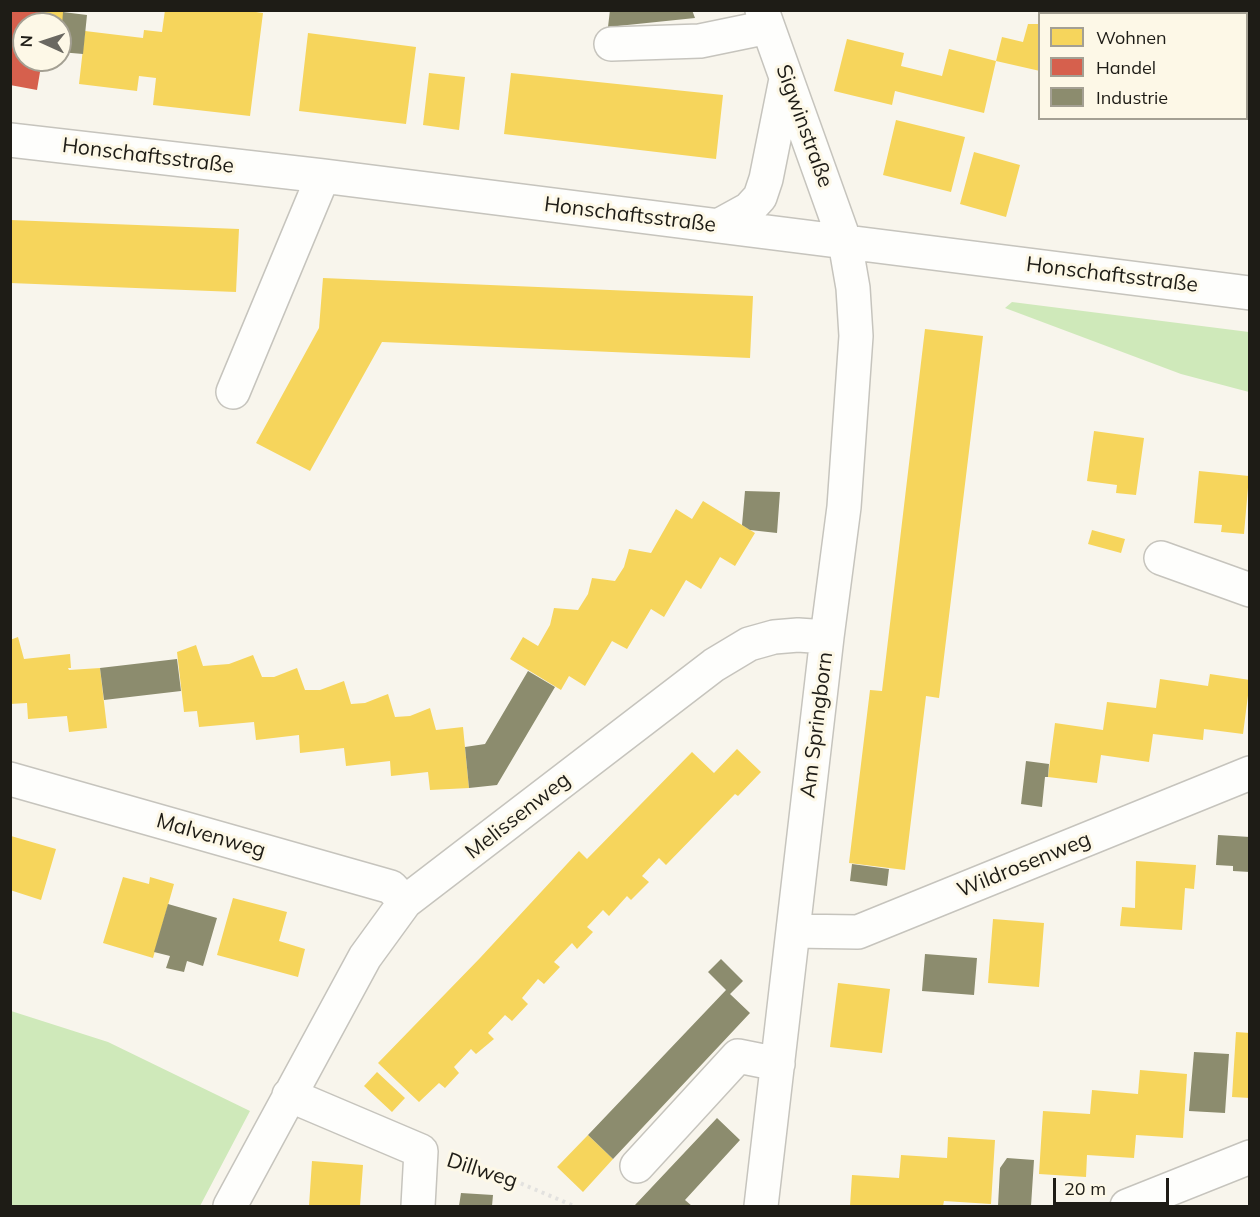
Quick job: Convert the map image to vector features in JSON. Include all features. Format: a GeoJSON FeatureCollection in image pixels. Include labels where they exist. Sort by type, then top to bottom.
{"type":"FeatureCollection","features":[{"type":"Feature","properties":{"kind":"street"},"geometry":{"type":"LineString","coordinates":[[611,44],[700,41],[765,19]]}},
{"type":"Feature","properties":{"kind":"street","name":"Sigwinstraße"},"geometry":{"type":"LineString","coordinates":[[765,19],[845,242]]}},
{"type":"Feature","properties":{"kind":"street"},"geometry":{"type":"LineString","coordinates":[[718,226],[749,209],[760,197],[766,179],[786,77]]}},
{"type":"Feature","properties":{"kind":"street","name":"Honschaftsstraße"},"geometry":{"type":"LineString","coordinates":[[10,140],[323,176],[1250,293]]}},
{"type":"Feature","properties":{"kind":"street"},"geometry":{"type":"LineString","coordinates":[[233,392],[323,176]]}},
{"type":"Feature","properties":{"kind":"street","name":"Am Springborn"},"geometry":{"type":"LineString","coordinates":[[761,1206],[844,507],[856,336],[853,288],[845,242]]}},
{"type":"Feature","properties":{"kind":"street"},"geometry":{"type":"LineString","coordinates":[[1161,558],[1250,590]]}},
{"type":"Feature","properties":{"kind":"street","name":"Melissenweg"},"geometry":{"type":"LineString","coordinates":[[230,1206],[365,957],[405,902],[714,665],[749,645],[774,637],[798,635],[827,637]]}},
{"type":"Feature","properties":{"kind":"street","name":"Wildrosenweg"},"geometry":{"type":"LineString","coordinates":[[793,931],[858,932],[1250,773]]}},
{"type":"Feature","properties":{"kind":"street","name":"Malvenweg"},"geometry":{"type":"LineString","coordinates":[[10,779],[391,886],[405,902]]}},
{"type":"Feature","properties":{"kind":"street"},"geometry":{"type":"LineString","coordinates":[[637,1166],[738,1056],[778,1064]]}},
{"type":"Feature","properties":{"kind":"street"},"geometry":{"type":"LineString","coordinates":[[289,1095],[421,1151],[418,1206]]}},
{"type":"Feature","properties":{"kind":"street"},"geometry":{"type":"LineString","coordinates":[[1127,1206],[1250,1157]]}},
{"type":"Feature","properties":{"kind":"path","name":"Dillweg"},"geometry":{"type":"LineString","coordinates":[[421,1151],[501,1175],[574,1206]]}},
{"type":"Feature","properties":{"kind":"green space"},"geometry":{"type":"Polygon","coordinates":[[[1012,302],[1249,332],[1249,392],[1181,374],[1005,308],[1012,302]]]}},
{"type":"Feature","properties":{"kind":"green space"},"geometry":{"type":"Polygon","coordinates":[[[11,1011],[108,1042],[250,1111],[200,1206],[11,1206],[11,1011]]]}},
{"type":"Feature","properties":{"kind":"building: Wohnen"},"geometry":{"type":"Polygon","coordinates":[[[43,10],[64,10],[64,12],[43,12],[43,10]]]}},
{"type":"Feature","properties":{"kind":"building: Wohnen"},"geometry":{"type":"Polygon","coordinates":[[[165,10],[242,10],[263,13],[250,116],[153,105],[156,78],[139,76],[137,91],[79,84],[85,31],[143,38],[144,30],[162,32],[165,10]]]}},
{"type":"Feature","properties":{"kind":"building: Wohnen"},"geometry":{"type":"Polygon","coordinates":[[[1236,10],[1250,10],[1250,45],[1248,45],[1248,12],[1236,12],[1236,10]]]}},
{"type":"Feature","properties":{"kind":"building: Wohnen"},"geometry":{"type":"Polygon","coordinates":[[[1028,24],[1038,24],[1038,71],[996,61],[1002,37],[1023,42],[1028,24]]]}},
{"type":"Feature","properties":{"kind":"building: Wohnen"},"geometry":{"type":"Polygon","coordinates":[[[308,33],[416,47],[406,124],[299,111],[308,33]]]}},
{"type":"Feature","properties":{"kind":"building: Wohnen"},"geometry":{"type":"Polygon","coordinates":[[[847,39],[904,53],[901,66],[942,76],[949,49],[996,61],[984,113],[895,91],[892,105],[834,91],[847,39]]]}},
{"type":"Feature","properties":{"kind":"building: Wohnen"},"geometry":{"type":"Polygon","coordinates":[[[429,73],[465,77],[459,130],[423,125],[429,73]]]}},
{"type":"Feature","properties":{"kind":"building: Wohnen"},"geometry":{"type":"Polygon","coordinates":[[[511,73],[723,95],[716,159],[504,134],[511,73]]]}},
{"type":"Feature","properties":{"kind":"building: Wohnen"},"geometry":{"type":"Polygon","coordinates":[[[896,120],[965,137],[951,192],[883,175],[896,120]]]}},
{"type":"Feature","properties":{"kind":"building: Wohnen"},"geometry":{"type":"Polygon","coordinates":[[[974,152],[1020,165],[1006,217],[960,204],[974,152]]]}},
{"type":"Feature","properties":{"kind":"building: Wohnen"},"geometry":{"type":"Polygon","coordinates":[[[10,220],[239,229],[236,292],[10,283],[10,220]]]}},
{"type":"Feature","properties":{"kind":"building: Wohnen"},"geometry":{"type":"Polygon","coordinates":[[[323,278],[753,296],[750,358],[382,342],[310,471],[256,443],[319,328],[323,278]]]}},
{"type":"Feature","properties":{"kind":"building: Wohnen"},"geometry":{"type":"Polygon","coordinates":[[[925,329],[983,336],[939,698],[926,696],[905,870],[849,863],[870,690],[882,691],[925,329]]]}},
{"type":"Feature","properties":{"kind":"building: Wohnen"},"geometry":{"type":"Polygon","coordinates":[[[1094,431],[1144,438],[1136,495],[1116,493],[1117,485],[1087,481],[1094,431]]]}},
{"type":"Feature","properties":{"kind":"building: Wohnen"},"geometry":{"type":"Polygon","coordinates":[[[1199,471],[1249,476],[1244,534],[1221,532],[1222,525],[1194,523],[1199,471]]]}},
{"type":"Feature","properties":{"kind":"building: Wohnen"},"geometry":{"type":"Polygon","coordinates":[[[703,501],[755,533],[735,566],[720,557],[701,589],[686,580],[664,617],[651,609],[627,649],[612,641],[585,686],[569,676],[561,690],[510,659],[523,637],[538,646],[550,625],[554,608],[578,610],[588,594],[592,578],[615,581],[624,567],[629,549],[651,553],[676,509],[692,519],[703,501]]]}},
{"type":"Feature","properties":{"kind":"building: Wohnen"},"geometry":{"type":"Polygon","coordinates":[[[1092,530],[1125,539],[1121,553],[1088,544],[1092,530]]]}},
{"type":"Feature","properties":{"kind":"building: Wohnen"},"geometry":{"type":"Polygon","coordinates":[[[18,637],[24,659],[70,654],[71,668],[68,668],[69,670],[100,668],[107,728],[69,732],[67,716],[28,719],[27,703],[10,704],[10,640],[18,637]]]}},
{"type":"Feature","properties":{"kind":"building: Wohnen"},"geometry":{"type":"Polygon","coordinates":[[[196,645],[203,666],[229,664],[253,655],[262,677],[274,677],[297,668],[305,690],[320,690],[344,681],[351,704],[365,703],[388,694],[395,717],[410,716],[430,708],[436,730],[463,727],[469,788],[430,790],[428,772],[391,776],[390,761],[346,766],[344,748],[300,753],[299,735],[256,740],[254,722],[199,727],[197,711],[184,712],[177,652],[196,645]]]}},
{"type":"Feature","properties":{"kind":"building: Wohnen"},"geometry":{"type":"Polygon","coordinates":[[[1210,674],[1250,680],[1243,734],[1204,729],[1203,740],[1153,734],[1149,762],[1101,755],[1097,783],[1048,777],[1055,723],[1103,730],[1107,702],[1156,708],[1160,679],[1208,686],[1210,674]]]}},
{"type":"Feature","properties":{"kind":"building: Wohnen"},"geometry":{"type":"Polygon","coordinates":[[[737,749],[761,772],[738,796],[735,794],[666,865],[659,858],[642,876],[649,882],[631,900],[627,896],[609,916],[603,910],[587,927],[593,932],[577,949],[572,943],[554,962],[560,967],[544,984],[538,979],[522,998],[528,1004],[512,1021],[505,1015],[488,1033],[494,1039],[476,1054],[471,1049],[454,1067],[459,1073],[445,1088],[439,1083],[419,1102],[378,1063],[579,851],[587,859],[692,752],[714,773],[737,749]]]}},
{"type":"Feature","properties":{"kind":"building: Wohnen"},"geometry":{"type":"Polygon","coordinates":[[[11,836],[56,849],[41,900],[10,890],[11,836]]]}},
{"type":"Feature","properties":{"kind":"building: Wohnen"},"geometry":{"type":"Polygon","coordinates":[[[1136,861],[1196,865],[1194,889],[1185,888],[1182,930],[1120,926],[1122,907],[1135,908],[1136,861]]]}},
{"type":"Feature","properties":{"kind":"building: Wohnen"},"geometry":{"type":"Polygon","coordinates":[[[123,877],[149,884],[150,877],[174,884],[153,958],[103,943],[123,877]]]}},
{"type":"Feature","properties":{"kind":"building: Wohnen"},"geometry":{"type":"Polygon","coordinates":[[[233,898],[287,912],[279,941],[305,949],[298,977],[217,955],[233,898]]]}},
{"type":"Feature","properties":{"kind":"building: Wohnen"},"geometry":{"type":"Polygon","coordinates":[[[993,919],[1044,923],[1039,987],[988,983],[993,919]]]}},
{"type":"Feature","properties":{"kind":"building: Wohnen"},"geometry":{"type":"Polygon","coordinates":[[[838,983],[890,989],[882,1053],[830,1047],[838,983]]]}},
{"type":"Feature","properties":{"kind":"building: Wohnen"},"geometry":{"type":"Polygon","coordinates":[[[1236,1032],[1250,1033],[1250,1098],[1232,1097],[1236,1032]]]}},
{"type":"Feature","properties":{"kind":"building: Wohnen"},"geometry":{"type":"Polygon","coordinates":[[[1140,1070],[1187,1074],[1183,1138],[1136,1135],[1134,1158],[1087,1155],[1086,1177],[1039,1174],[1043,1111],[1090,1114],[1092,1090],[1138,1094],[1140,1070]]]}},
{"type":"Feature","properties":{"kind":"building: Wohnen"},"geometry":{"type":"Polygon","coordinates":[[[377,1072],[405,1098],[392,1112],[364,1086],[377,1072]]]}},
{"type":"Feature","properties":{"kind":"building: Wohnen"},"geometry":{"type":"Polygon","coordinates":[[[588,1135],[613,1159],[583,1192],[557,1167],[588,1135]]]}},
{"type":"Feature","properties":{"kind":"building: Wohnen"},"geometry":{"type":"Polygon","coordinates":[[[948,1137],[995,1140],[991,1204],[944,1201],[943,1206],[850,1206],[852,1175],[899,1178],[901,1155],[947,1158],[948,1137]]]}},
{"type":"Feature","properties":{"kind":"building: Wohnen"},"geometry":{"type":"Polygon","coordinates":[[[312,1161],[363,1165],[360,1206],[309,1206],[312,1161]]]}},
{"type":"Feature","properties":{"kind":"building: Handel"},"geometry":{"type":"Polygon","coordinates":[[[10,10],[43,10],[43,12],[12,12],[12,72],[40,72],[37,90],[10,85],[10,10]]]}},
{"type":"Feature","properties":{"kind":"building: Industrie"},"geometry":{"type":"Polygon","coordinates":[[[610,10],[692,10],[695,18],[608,27],[610,10]]]}},
{"type":"Feature","properties":{"kind":"building: Industrie"},"geometry":{"type":"Polygon","coordinates":[[[72,13],[87,15],[83,54],[72,53],[72,13]]]}},
{"type":"Feature","properties":{"kind":"building: Industrie"},"geometry":{"type":"Polygon","coordinates":[[[745,491],[780,492],[777,533],[750,530],[742,525],[745,491]]]}},
{"type":"Feature","properties":{"kind":"building: Industrie"},"geometry":{"type":"Polygon","coordinates":[[[177,659],[181,691],[104,700],[100,668],[177,659]]]}},
{"type":"Feature","properties":{"kind":"building: Industrie"},"geometry":{"type":"Polygon","coordinates":[[[528,671],[555,687],[497,785],[469,788],[465,747],[485,744],[528,671]]]}},
{"type":"Feature","properties":{"kind":"building: Industrie"},"geometry":{"type":"Polygon","coordinates":[[[1026,761],[1049,764],[1048,777],[1045,777],[1042,807],[1021,804],[1026,761]]]}},
{"type":"Feature","properties":{"kind":"building: Industrie"},"geometry":{"type":"Polygon","coordinates":[[[1218,835],[1250,837],[1250,872],[1233,871],[1233,866],[1216,865],[1218,835]]]}},
{"type":"Feature","properties":{"kind":"building: Industrie"},"geometry":{"type":"Polygon","coordinates":[[[852,864],[889,869],[887,886],[850,881],[852,864]]]}},
{"type":"Feature","properties":{"kind":"building: Industrie"},"geometry":{"type":"Polygon","coordinates":[[[168,904],[217,918],[203,966],[187,961],[184,972],[166,968],[170,956],[154,952],[168,904]]]}},
{"type":"Feature","properties":{"kind":"building: Industrie"},"geometry":{"type":"Polygon","coordinates":[[[925,954],[977,958],[974,995],[922,991],[925,954]]]}},
{"type":"Feature","properties":{"kind":"building: Industrie"},"geometry":{"type":"Polygon","coordinates":[[[721,959],[743,981],[730,994],[750,1013],[613,1159],[588,1135],[726,990],[708,972],[721,959]]]}},
{"type":"Feature","properties":{"kind":"building: Industrie"},"geometry":{"type":"Polygon","coordinates":[[[1194,1052],[1229,1054],[1225,1113],[1189,1111],[1194,1052]]]}},
{"type":"Feature","properties":{"kind":"building: Industrie"},"geometry":{"type":"Polygon","coordinates":[[[717,1118],[740,1140],[685,1200],[692,1206],[635,1205],[717,1118]]]}},
{"type":"Feature","properties":{"kind":"building: Industrie"},"geometry":{"type":"Polygon","coordinates":[[[1007,1158],[1034,1160],[1031,1206],[998,1206],[1000,1168],[1007,1158]]]}},
{"type":"Feature","properties":{"kind":"building: Industrie"},"geometry":{"type":"Polygon","coordinates":[[[461,1193],[493,1195],[492,1206],[459,1206],[461,1193]]]}}]}
